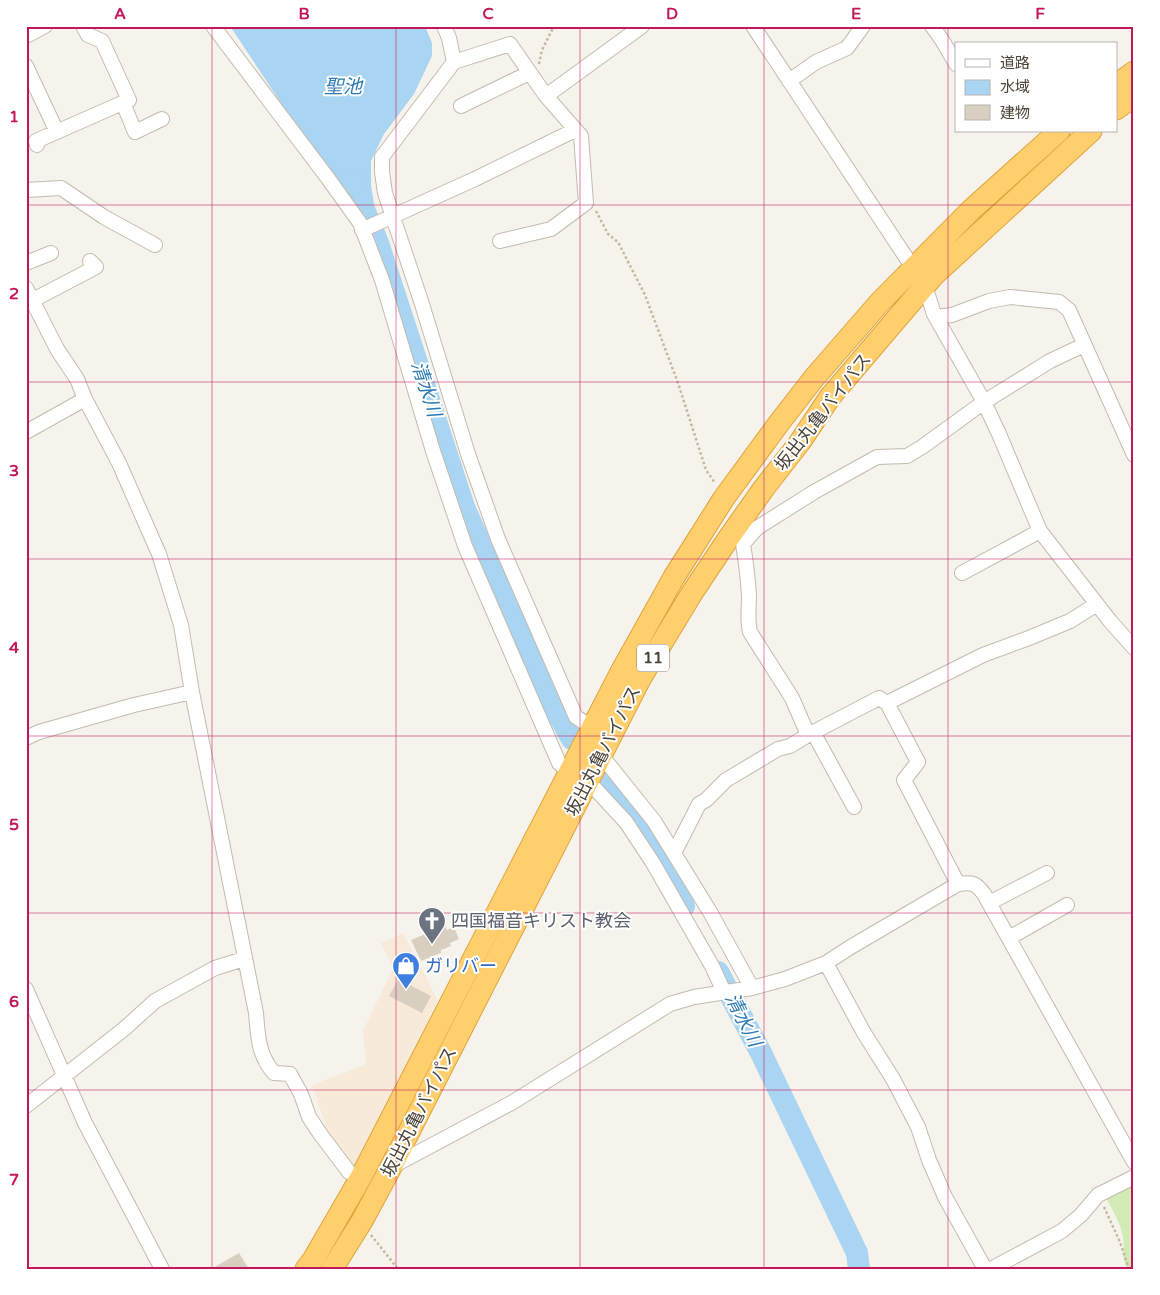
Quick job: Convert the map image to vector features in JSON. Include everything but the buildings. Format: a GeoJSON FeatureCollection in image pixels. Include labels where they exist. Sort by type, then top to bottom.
{"type":"FeatureCollection","features":[{"type":"Feature","properties":{"kind":"highway"},"geometry":{"type":"LineString","coordinates":[[1118,84],[1134,72]]}},
{"type":"Feature","properties":{"kind":"highway"},"geometry":{"type":"LineString","coordinates":[[1118,108],[1134,96]]}},
{"type":"Feature","properties":{"kind":"highway","name":"坂出丸亀バイパス"},"geometry":{"type":"LineString","coordinates":[[332,1269],[361,1223],[391,1167],[579,776],[591,727],[669,586],[707,524],[779,423],[850,335],[913,267],[971,210],[1057,132]]}},
{"type":"Feature","properties":{"kind":"highway","name":"坂出丸亀バイパス"},"geometry":{"type":"LineString","coordinates":[[306,1269],[362,1177],[377,1145],[579,776],[601,756],[640,679],[692,593],[736,541],[830,398],[925,286],[984,228],[1090,132]]}},
{"type":"Feature","properties":{"kind":"street"},"geometry":{"type":"LineString","coordinates":[[26,36],[45,26]]}},
{"type":"Feature","properties":{"kind":"street"},"geometry":{"type":"LineString","coordinates":[[37,145],[36,141],[129,100],[102,41],[88,35],[84,26]]}},
{"type":"Feature","properties":{"kind":"street"},"geometry":{"type":"LineString","coordinates":[[213,26],[327,176],[360,223],[382,280],[433,451],[465,546],[560,762],[579,776],[626,822],[653,863],[712,966],[724,992]]}},
{"type":"Feature","properties":{"kind":"street"},"geometry":{"type":"LineString","coordinates":[[444,26],[449,38],[454,62]]}},
{"type":"Feature","properties":{"kind":"street"},"geometry":{"type":"LineString","coordinates":[[753,26],[925,286],[936,317],[984,402],[1040,531],[1134,648]]}},
{"type":"Feature","properties":{"kind":"street"},"geometry":{"type":"LineString","coordinates":[[789,81],[816,62],[847,48],[863,26]]}},
{"type":"Feature","properties":{"kind":"street"},"geometry":{"type":"LineString","coordinates":[[932,26],[955,62]]}},
{"type":"Feature","properties":{"kind":"street"},"geometry":{"type":"LineString","coordinates":[[546,96],[634,28]]}},
{"type":"Feature","properties":{"kind":"street"},"geometry":{"type":"LineString","coordinates":[[500,241],[551,229],[586,203],[581,136],[529,74],[510,44],[454,62],[382,157],[382,172],[385,193],[468,454],[498,539],[576,718],[591,727]]}},
{"type":"Feature","properties":{"kind":"street"},"geometry":{"type":"LineString","coordinates":[[26,66],[33,94],[57,132]]}},
{"type":"Feature","properties":{"kind":"street"},"geometry":{"type":"LineString","coordinates":[[461,106],[529,74]]}},
{"type":"Feature","properties":{"kind":"street"},"geometry":{"type":"LineString","coordinates":[[122,103],[135,132],[162,119]]}},
{"type":"Feature","properties":{"kind":"street"},"geometry":{"type":"LineString","coordinates":[[362,230],[575,130]]}},
{"type":"Feature","properties":{"kind":"street"},"geometry":{"type":"LineString","coordinates":[[26,190],[61,188],[104,218],[155,245]]}},
{"type":"Feature","properties":{"kind":"street"},"geometry":{"type":"LineString","coordinates":[[26,263],[51,253]]}},
{"type":"Feature","properties":{"kind":"street"},"geometry":{"type":"LineString","coordinates":[[90,260],[96,267],[30,294],[58,349],[77,378],[85,399],[119,463],[159,554],[181,625],[192,692],[256,1013],[260,1049],[265,1063],[274,1073],[290,1074],[301,1094],[309,1117],[320,1135],[349,1172],[362,1177]]}},
{"type":"Feature","properties":{"kind":"street"},"geometry":{"type":"LineString","coordinates":[[936,317],[952,315],[989,301],[1010,297],[1058,302],[1069,310],[1134,455]]}},
{"type":"Feature","properties":{"kind":"street"},"geometry":{"type":"LineString","coordinates":[[736,541],[814,492],[877,457],[907,456],[984,402],[1050,361],[1084,345]]}},
{"type":"Feature","properties":{"kind":"street"},"geometry":{"type":"LineString","coordinates":[[26,432],[85,399]]}},
{"type":"Feature","properties":{"kind":"street"},"geometry":{"type":"LineString","coordinates":[[707,524],[736,541],[748,573],[749,600],[747,621],[750,632],[792,698],[854,807]]}},
{"type":"Feature","properties":{"kind":"street"},"geometry":{"type":"LineString","coordinates":[[962,573],[1040,531]]}},
{"type":"Feature","properties":{"kind":"street"},"geometry":{"type":"LineString","coordinates":[[886,703],[983,655],[1070,621],[1097,604]]}},
{"type":"Feature","properties":{"kind":"street"},"geometry":{"type":"LineString","coordinates":[[26,738],[38,732],[134,705],[192,692]]}},
{"type":"Feature","properties":{"kind":"street"},"geometry":{"type":"LineString","coordinates":[[674,853],[699,804],[706,800],[726,780],[778,750],[790,746],[879,698],[886,703],[918,762],[904,780],[958,884]]}},
{"type":"Feature","properties":{"kind":"street"},"geometry":{"type":"LineString","coordinates":[[601,756],[654,821],[710,912],[752,988]]}},
{"type":"Feature","properties":{"kind":"street"},"geometry":{"type":"LineString","coordinates":[[989,903],[1047,873]]}},
{"type":"Feature","properties":{"kind":"street"},"geometry":{"type":"LineString","coordinates":[[391,1167],[512,1102],[670,1004],[694,997],[752,988],[786,979],[826,963],[958,884],[969,882],[978,884],[1134,1162]]}},
{"type":"Feature","properties":{"kind":"street"},"geometry":{"type":"LineString","coordinates":[[1009,938],[1067,905]]}},
{"type":"Feature","properties":{"kind":"street"},"geometry":{"type":"LineString","coordinates":[[26,1106],[124,1029],[155,1001],[215,968],[244,959]]}},
{"type":"Feature","properties":{"kind":"street"},"geometry":{"type":"LineString","coordinates":[[826,963],[864,1033],[893,1079],[918,1127],[944,1197],[985,1269]]}},
{"type":"Feature","properties":{"kind":"street"},"geometry":{"type":"LineString","coordinates":[[26,989],[64,1076],[107,1166],[162,1269]]}},
{"type":"Feature","properties":{"kind":"street"},"geometry":{"type":"LineString","coordinates":[[991,1269],[1062,1231],[1082,1215],[1098,1195],[1134,1177]]}},
{"type":"Feature","properties":{"kind":"path"},"geometry":{"type":"LineString","coordinates":[[529,74],[538,68],[542,50],[554,26]]}},
{"type":"Feature","properties":{"kind":"path"},"geometry":{"type":"LineString","coordinates":[[586,203],[594,207],[608,234],[618,242],[645,295],[678,383],[706,470],[718,486]]}},
{"type":"Feature","properties":{"kind":"path"},"geometry":{"type":"LineString","coordinates":[[1098,1195],[1120,1242],[1129,1269]]}},
{"type":"Feature","properties":{"kind":"path"},"geometry":{"type":"LineString","coordinates":[[361,1223],[398,1269]]}},
{"type":"Feature","properties":{"kind":"shaded area"},"geometry":{"type":"Polygon","coordinates":[[[403,933],[438,1001],[354,1168],[348,1165],[327,1130],[312,1085],[366,1064],[363,1031],[393,968],[381,943],[403,933]]]}},
{"type":"Feature","properties":{"kind":"green space"},"geometry":{"type":"Polygon","coordinates":[[[1134,1179],[1134,1269],[1127,1269],[1124,1260],[1122,1231],[1105,1196],[1134,1179]]]}},
{"type":"Feature","properties":{"kind":"water","name":"聖池"},"geometry":{"type":"Polygon","coordinates":[[[230,26],[425,26],[432,43],[432,56],[414,94],[384,134],[371,161],[371,185],[374,204],[356,213],[343,191],[287,112],[230,26]]]}},
{"type":"Feature","properties":{"kind":"waterway","name":"清水川"},"geometry":{"type":"LineString","coordinates":[[352,180],[378,243],[464,507],[545,691],[572,739]]}},
{"type":"Feature","properties":{"kind":"waterway","name":"清水川"},"geometry":{"type":"LineString","coordinates":[[605,783],[651,842],[684,906]]}},
{"type":"Feature","properties":{"kind":"waterway","name":"清水川"},"geometry":{"type":"LineString","coordinates":[[718,972],[761,1053],[857,1253],[859,1269]]}},
{"type":"Feature","properties":{"kind":"place","name":"四国福音キリスト教会"},"geometry":{"type":"Point","coordinates":[432,945]}},
{"type":"Feature","properties":{"kind":"place","name":"ガリバー"},"geometry":{"type":"Point","coordinates":[406,990]}}]}
